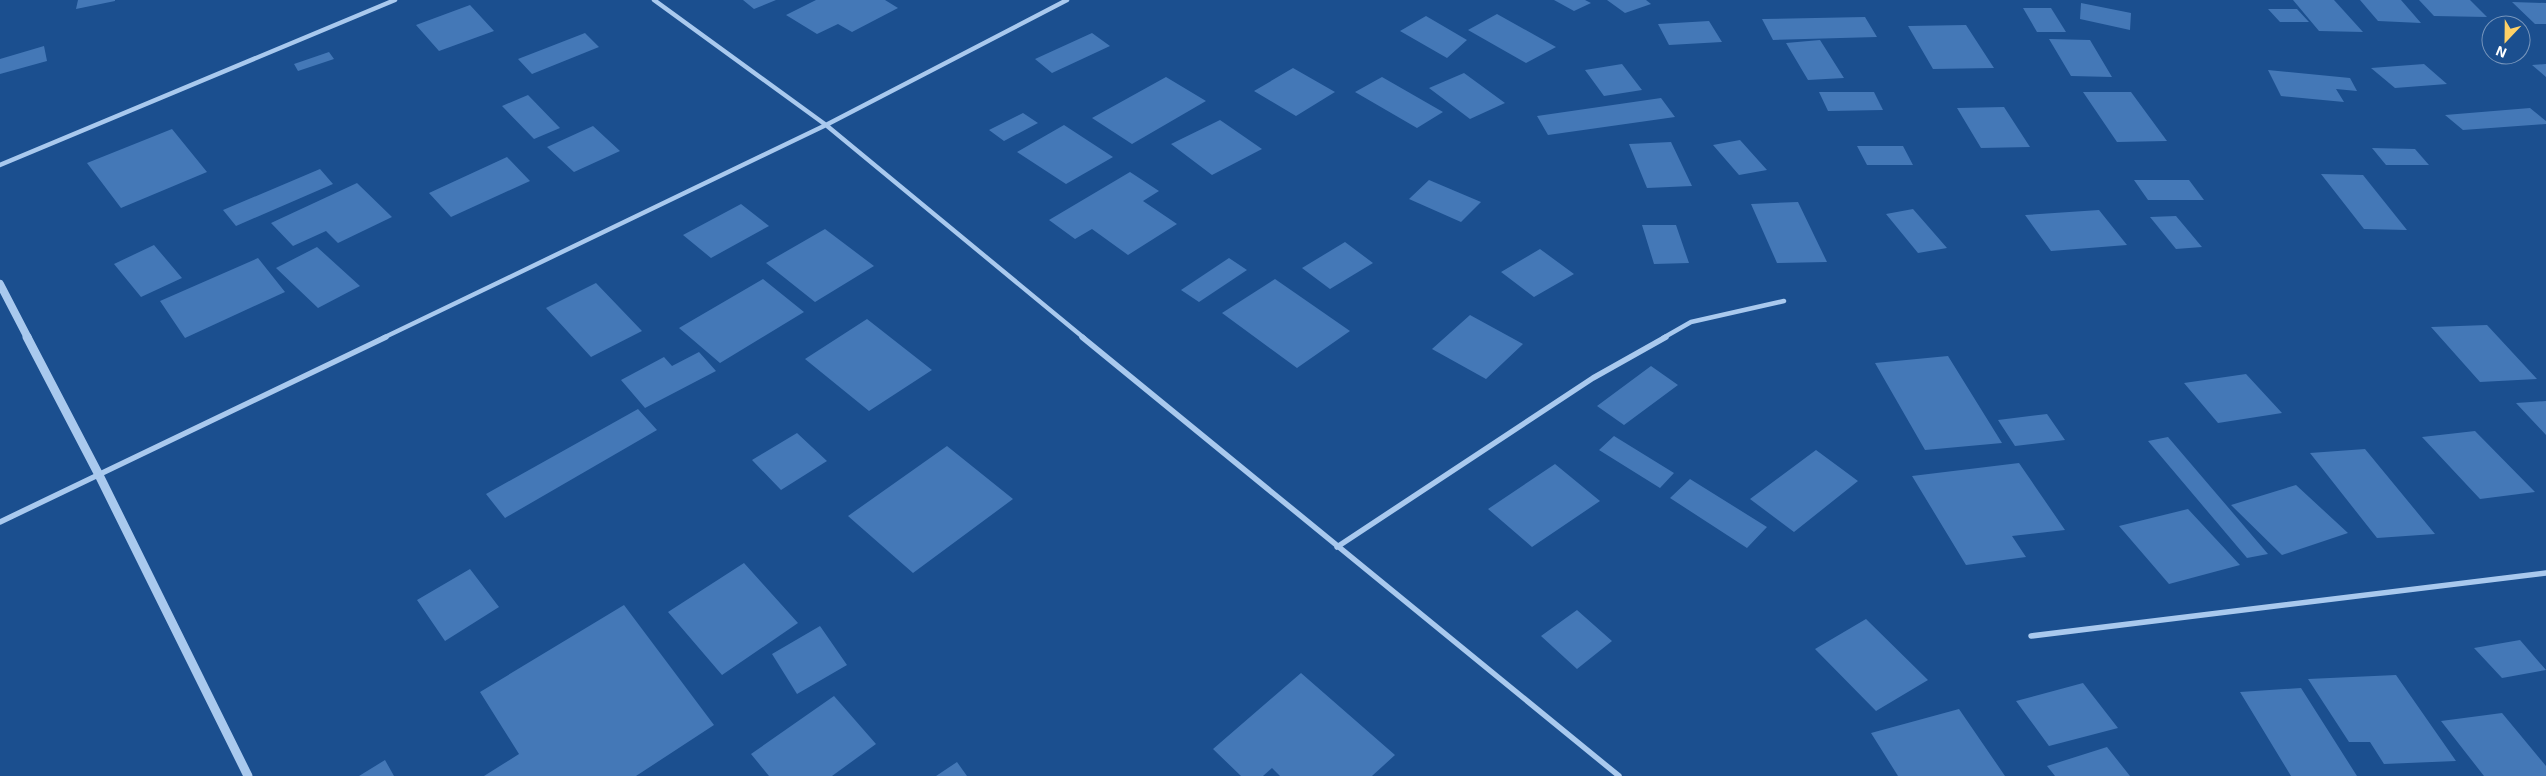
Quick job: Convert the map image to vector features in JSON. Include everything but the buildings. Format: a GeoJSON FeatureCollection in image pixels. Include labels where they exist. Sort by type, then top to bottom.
{"type":"FeatureCollection","features":[{"type":"Feature","properties":{"kind":"street"},"geometry":{"type":"LineString","coordinates":[[0,165],[395,0]]}},
{"type":"Feature","properties":{"kind":"street"},"geometry":{"type":"LineString","coordinates":[[654,0],[826,125],[1337,547],[1619,776]]}},
{"type":"Feature","properties":{"kind":"street"},"geometry":{"type":"LineString","coordinates":[[0,522],[826,125],[1067,0]]}},
{"type":"Feature","properties":{"kind":"street"},"geometry":{"type":"LineString","coordinates":[[0,284],[98,475],[248,776]]}},
{"type":"Feature","properties":{"kind":"street"},"geometry":{"type":"LineString","coordinates":[[1337,547],[1593,378],[1691,322],[1784,301]]}},
{"type":"Feature","properties":{"kind":"street"},"geometry":{"type":"LineString","coordinates":[[2031,636],[2546,573]]}}]}
